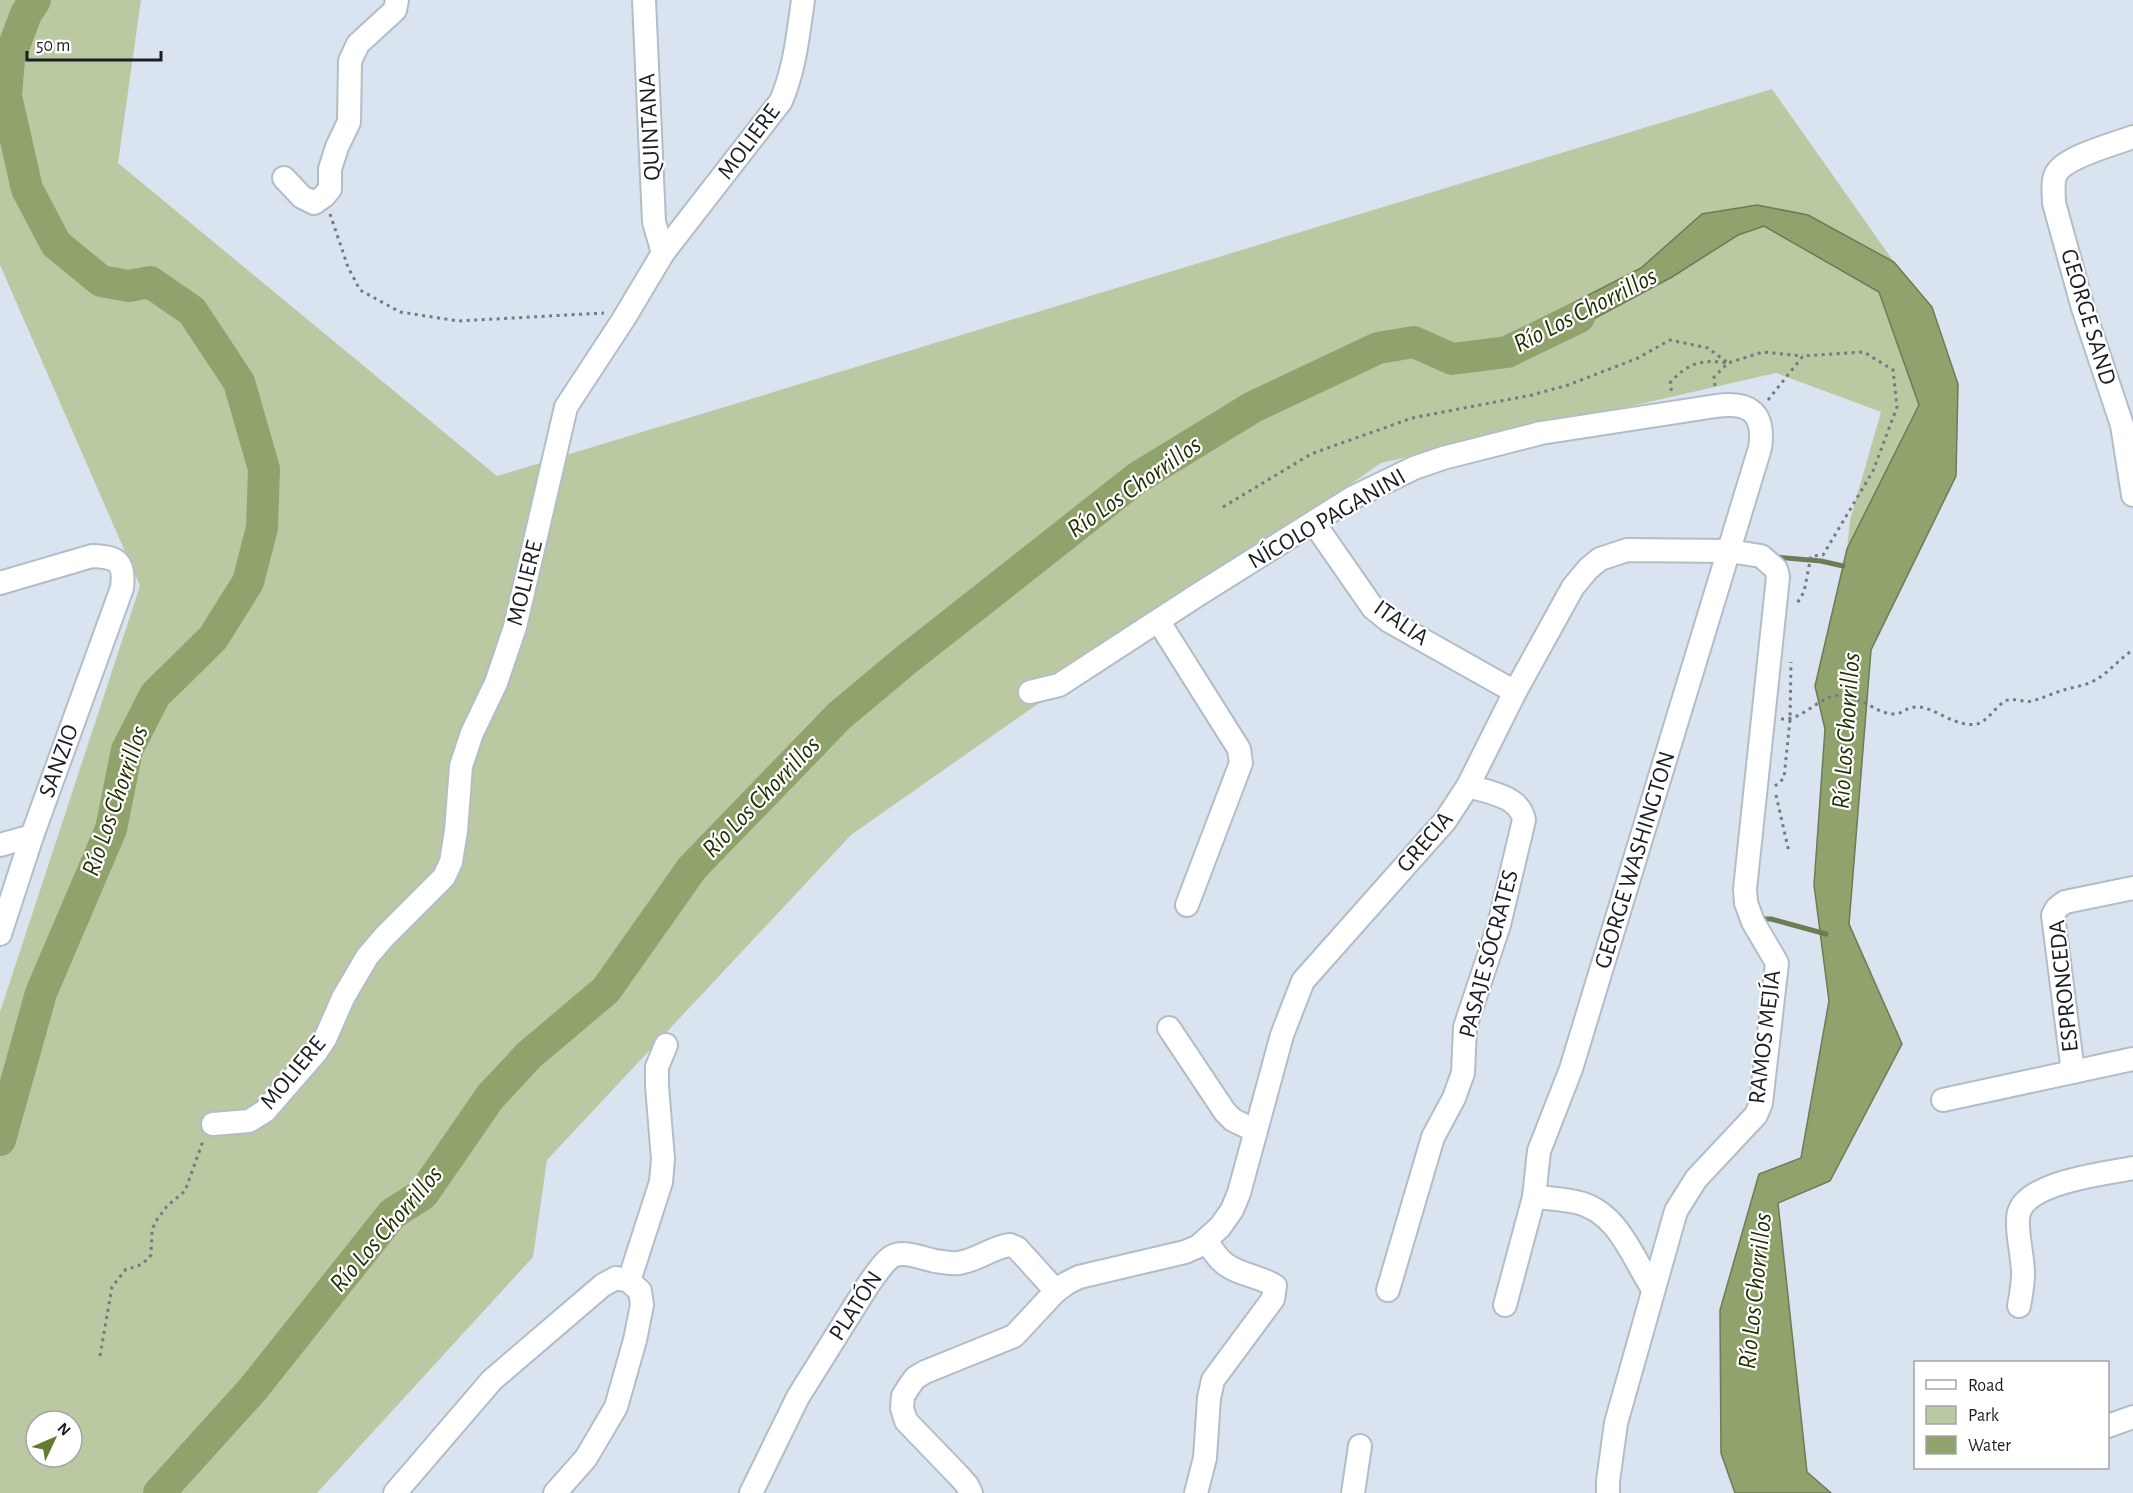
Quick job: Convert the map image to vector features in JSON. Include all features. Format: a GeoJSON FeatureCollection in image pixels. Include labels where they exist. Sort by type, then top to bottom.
{"type":"FeatureCollection","features":[{"type":"Feature","properties":{"kind":"street"},"geometry":{"type":"LineString","coordinates":[[284,178],[314,203],[330,189],[330,169],[349,122],[350,61],[358,44],[395,10],[397,0]]}},
{"type":"Feature","properties":{"kind":"street","name":"QUINTANA"},"geometry":{"type":"LineString","coordinates":[[644,0],[654,222],[663,253]]}},
{"type":"Feature","properties":{"kind":"street","name":"MOLIERE"},"geometry":{"type":"LineString","coordinates":[[213,1124],[249,1121],[264,1111],[317,1051],[325,1039],[343,998],[367,957],[444,877],[451,862],[456,831],[461,766],[472,733],[496,683],[515,627],[566,407],[623,320],[663,253],[781,101],[791,78],[803,0]]}},
{"type":"Feature","properties":{"kind":"street","name":"GEORGE SAND"},"geometry":{"type":"LineString","coordinates":[[2133,137],[2071,160],[2060,168],[2055,175],[2054,203],[2083,308],[2122,425],[2133,495]]}},
{"type":"Feature","properties":{"kind":"street","name":"NÍCOLO PAGANINI"},"geometry":{"type":"LineString","coordinates":[[1030,692],[1059,685],[1352,498],[1407,471],[1443,458],[1541,433],[1731,404],[1747,408],[1755,416]]}},
{"type":"Feature","properties":{"kind":"street","name":"GEORGE WASHINGTON"},"geometry":{"type":"LineString","coordinates":[[1505,1305],[1534,1197],[1539,1151],[1571,1069],[1760,448],[1761,425],[1755,416]]}},
{"type":"Feature","properties":{"kind":"street","name":"ITALIA"},"geometry":{"type":"LineString","coordinates":[[1314,523],[1373,608],[1389,621],[1515,692]]}},
{"type":"Feature","properties":{"kind":"street","name":"GRECIA"},"geometry":{"type":"LineString","coordinates":[[1206,1241],[1232,1210],[1239,1193],[1282,1035],[1302,981],[1445,821],[1468,786],[1515,692],[1573,587],[1587,569],[1600,559],[1628,550],[1729,551]]}},
{"type":"Feature","properties":{"kind":"street","name":"RAMOS MEJÍA"},"geometry":{"type":"LineString","coordinates":[[1608,1493],[1616,1424],[1676,1211],[1687,1190],[1758,1109],[1776,972],[1777,963],[1752,920],[1746,903],[1745,889],[1778,577],[1776,569],[1761,556],[1729,551]]}},
{"type":"Feature","properties":{"kind":"street","name":"SANZIO"},"geometry":{"type":"LineString","coordinates":[[0,583],[92,556],[106,557],[118,563],[123,573],[122,588],[32,836],[0,934]]}},
{"type":"Feature","properties":{"kind":"street"},"geometry":{"type":"LineString","coordinates":[[1159,622],[1239,749],[1241,763],[1187,905]]}},
{"type":"Feature","properties":{"kind":"street","name":"PASAJE SÓCRATES"},"geometry":{"type":"LineString","coordinates":[[1388,1290],[1433,1137],[1454,1098],[1463,1073],[1465,1027],[1499,925],[1524,820],[1523,813],[1517,804],[1468,786]]}},
{"type":"Feature","properties":{"kind":"street"},"geometry":{"type":"LineString","coordinates":[[0,845],[32,836]]}},
{"type":"Feature","properties":{"kind":"street","name":"ESPRONCEDA"},"geometry":{"type":"LineString","coordinates":[[2073,1072],[2053,915],[2057,908],[2065,902],[2133,888]]}},
{"type":"Feature","properties":{"kind":"street"},"geometry":{"type":"LineString","coordinates":[[1169,1028],[1226,1112],[1233,1120],[1256,1131]]}},
{"type":"Feature","properties":{"kind":"street"},"geometry":{"type":"LineString","coordinates":[[629,1281],[661,1182],[663,1159],[657,1067],[666,1045]]}},
{"type":"Feature","properties":{"kind":"street"},"geometry":{"type":"LineString","coordinates":[[1942,1100],[2133,1059]]}},
{"type":"Feature","properties":{"kind":"street"},"geometry":{"type":"LineString","coordinates":[[2019,1306],[2024,1272],[2018,1219],[2019,1210],[2028,1199],[2055,1184],[2133,1168]]}},
{"type":"Feature","properties":{"kind":"street"},"geometry":{"type":"LineString","coordinates":[[1534,1197],[1578,1202],[1609,1219],[1622,1234],[1653,1289]]}},
{"type":"Feature","properties":{"kind":"street"},"geometry":{"type":"LineString","coordinates":[[970,1493],[967,1485],[906,1421],[902,1408],[903,1396],[915,1378],[924,1372],[1014,1336],[1056,1291],[1079,1277],[1185,1252],[1206,1241],[1223,1263],[1275,1286],[1273,1299],[1219,1368],[1213,1380],[1209,1398],[1205,1458],[1196,1493]]}},
{"type":"Feature","properties":{"kind":"street","name":"PLATÓN"},"geometry":{"type":"LineString","coordinates":[[752,1493],[798,1397],[880,1267],[893,1255],[901,1252],[945,1263],[959,1263],[1010,1245],[1017,1248],[1056,1291]]}},
{"type":"Feature","properties":{"kind":"street"},"geometry":{"type":"LineString","coordinates":[[394,1493],[492,1380],[603,1285],[616,1278],[629,1281],[640,1291],[642,1305],[635,1340],[616,1407],[586,1458],[555,1493]]}},
{"type":"Feature","properties":{"kind":"street"},"geometry":{"type":"LineString","coordinates":[[2109,1426],[2133,1417]]}},
{"type":"Feature","properties":{"kind":"street"},"geometry":{"type":"LineString","coordinates":[[1353,1493],[1360,1446]]}},
{"type":"Feature","properties":{"kind":"path"},"geometry":{"type":"LineString","coordinates":[[324,196],[348,267],[360,290],[400,312],[458,321],[607,313],[623,320]]}},
{"type":"Feature","properties":{"kind":"path"},"geometry":{"type":"LineString","coordinates":[[1223,507],[1311,454],[1412,418],[1532,395],[1568,385],[1638,358],[1671,340],[1708,348],[1728,363]]}},
{"type":"Feature","properties":{"kind":"path"},"geometry":{"type":"LineString","coordinates":[[1675,412],[1670,383],[1682,369],[1709,360],[1728,363],[1763,352],[1803,356],[1864,352],[1893,370],[1897,407],[1873,471],[1823,555],[1811,556],[1804,592],[1795,607]]}},
{"type":"Feature","properties":{"kind":"path"},"geometry":{"type":"LineString","coordinates":[[1755,416],[1803,356]]}},
{"type":"Feature","properties":{"kind":"path"},"geometry":{"type":"LineString","coordinates":[[1716,406],[1714,377],[1728,363]]}},
{"type":"Feature","properties":{"kind":"path"},"geometry":{"type":"LineString","coordinates":[[1790,720],[1824,699],[1839,695],[1853,697],[1872,708],[1887,713],[1901,713],[1908,708],[1920,707],[1968,724],[1978,724],[2006,701],[2013,699],[2030,701],[2090,683],[2133,650]]}},
{"type":"Feature","properties":{"kind":"path"},"geometry":{"type":"LineString","coordinates":[[1789,852],[1774,786],[1784,778],[1790,720],[1791,656]]}},
{"type":"Feature","properties":{"kind":"path"},"geometry":{"type":"LineString","coordinates":[[100,1356],[112,1287],[126,1269],[136,1268],[151,1255],[152,1230],[156,1221],[167,1206],[184,1191],[199,1147],[213,1124]]}},
{"type":"Feature","properties":{"kind":"green space"},"geometry":{"type":"Polygon","coordinates":[[[0,0],[141,0],[118,163],[497,476],[1772,89],[1894,262],[1879,292],[1919,405],[1847,549],[1850,520],[1881,412],[1776,373],[1381,463],[851,835],[547,1160],[533,1257],[317,1493],[0,1493],[0,1012],[140,586],[0,265],[0,0]]]}},
{"type":"Feature","properties":{"kind":"water"},"geometry":{"type":"Polygon","coordinates":[[[1757,205],[1808,215],[1894,262],[1932,307],[1958,384],[1956,476],[1871,650],[1849,924],[1902,1044],[1830,1181],[1778,1203],[1807,1472],[1831,1493],[1735,1493],[1721,1453],[1720,1310],[1759,1174],[1801,1158],[1829,1001],[1814,885],[1825,729],[1815,686],[1847,549],[1919,405],[1879,292],[1764,226],[1738,235],[1672,277],[1547,344],[1536,322],[1641,268],[1702,214],[1757,205]]]}},
{"type":"Feature","properties":{"kind":"waterway","name":"Río Los Chorrillos"},"geometry":{"type":"LineString","coordinates":[[0,1140],[41,993],[111,829],[127,750],[155,695],[213,638],[248,582],[262,528],[264,469],[239,382],[192,311],[150,282],[129,286],[101,281],[56,244],[27,189],[6,96],[9,59],[26,14],[35,0]]}},
{"type":"Feature","properties":{"kind":"waterway","name":"Río Los Chorrillos"},"geometry":{"type":"LineString","coordinates":[[159,1493],[253,1389],[392,1214],[423,1194],[490,1097],[529,1055],[606,990],[692,868],[839,716],[906,660],[1137,478],[1253,407],[1378,348],[1414,342],[1452,359],[1507,352],[1579,317]]}},
{"type":"Feature","properties":{"kind":"waterway"},"geometry":{"type":"LineString","coordinates":[[1774,557],[1821,561],[1843,566]]}},
{"type":"Feature","properties":{"kind":"waterway"},"geometry":{"type":"LineString","coordinates":[[1760,919],[1771,919],[1826,934]]}}]}
